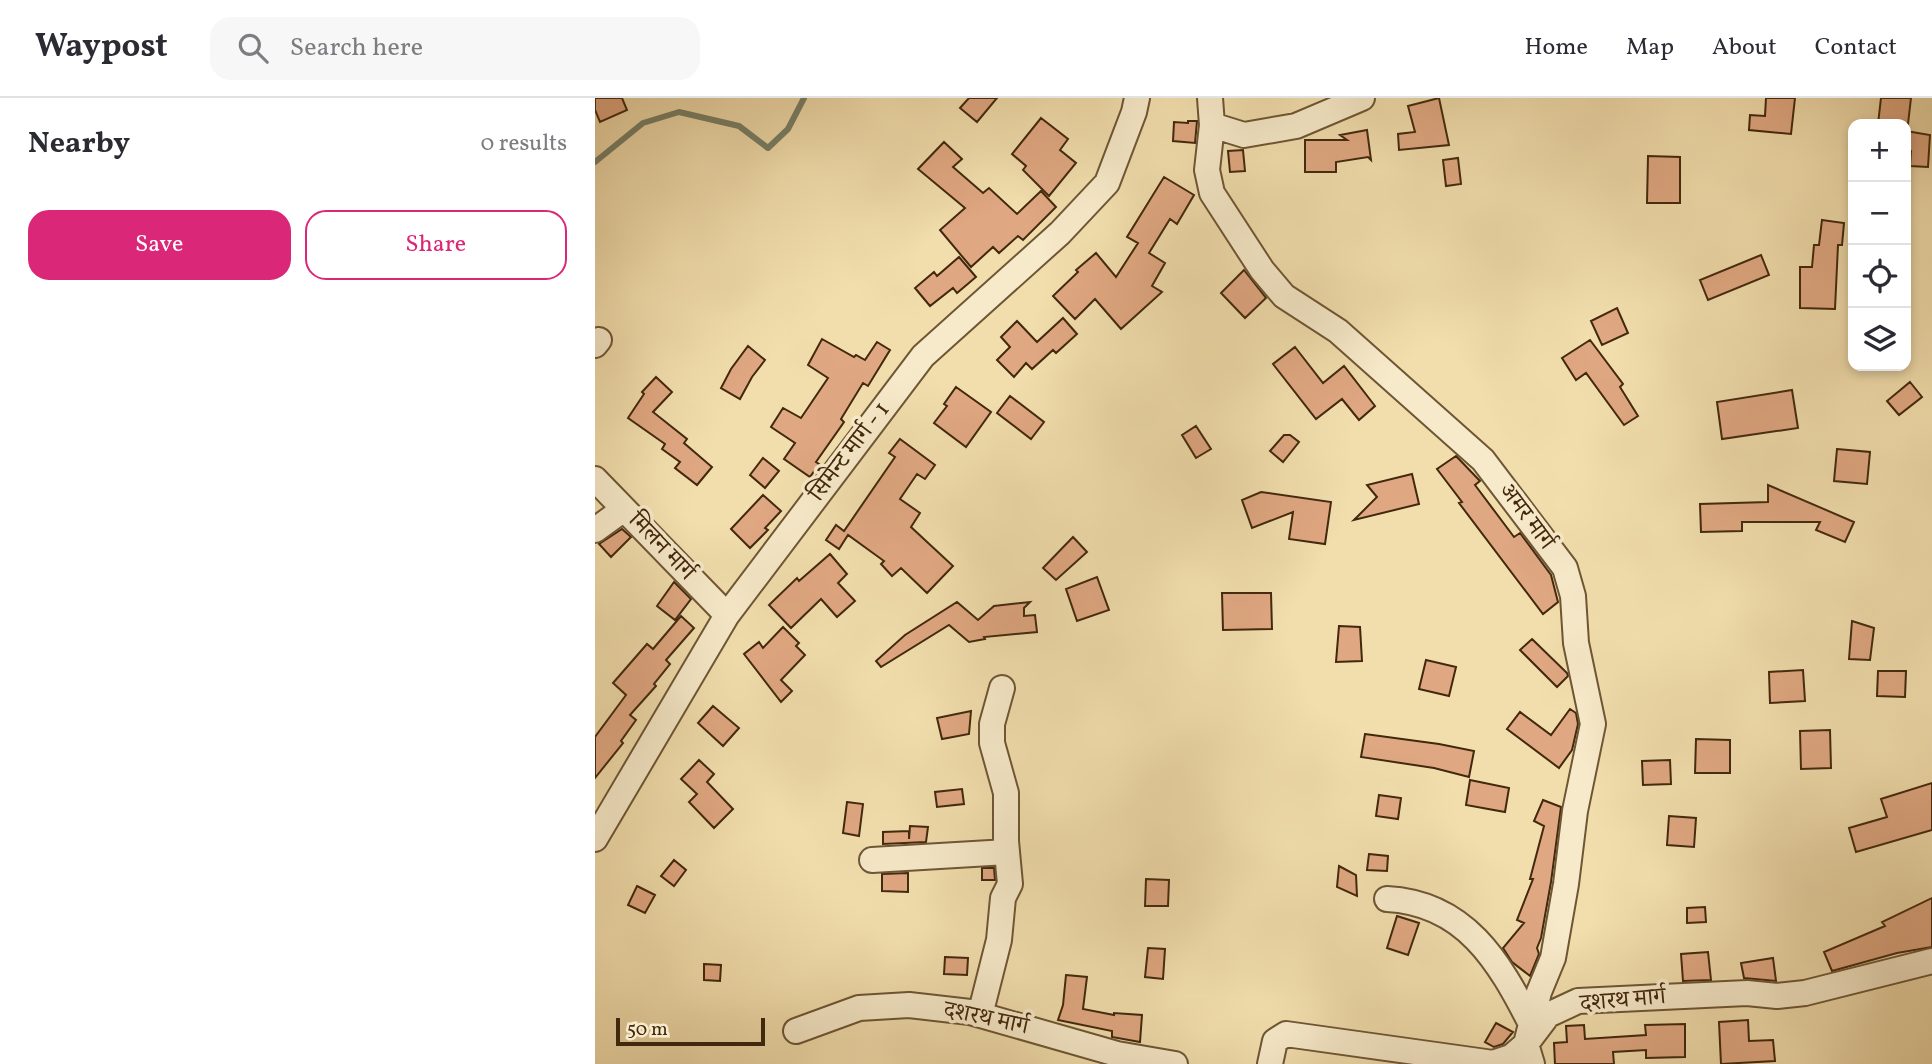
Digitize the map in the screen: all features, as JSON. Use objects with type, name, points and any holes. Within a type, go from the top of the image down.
[{"type":"street","name":"सिमेन्ट मार्ग - 1","points":[[595,839],[727,615],[923,356],[1061,233],[1107,183],[1137,98]]},
{"type":"street","name":"अमर मार्ग","points":[[1210,98],[1212,125],[1207,170],[1212,194],[1262,270],[1284,296],[1338,331],[1483,460],[1565,568],[1573,596],[1576,643],[1593,724],[1574,811],[1566,884],[1553,958],[1539,992],[1529,1044]]},
{"type":"street","points":[[1212,125],[1244,135],[1296,126],[1362,98]]},
{"type":"street","name":"मिलन मार्ग","points":[[595,479],[727,615]]},
{"type":"street","points":[[595,530],[624,509]]},
{"type":"street","points":[[980,1014],[999,940],[1003,898],[1010,884],[1006,793],[992,743],[992,724],[1002,688]]},
{"type":"street","points":[[872,860],[1007,852]]},
{"type":"street","points":[[1387,899],[1406,900],[1465,926],[1489,954],[1515,992],[1529,1044]]},
{"type":"street","name":"दशरथ मार्ग","points":[[1270,1064],[1275,1041],[1286,1034],[1493,1063],[1511,1057],[1529,1044],[1548,1015],[1578,1000],[1747,993],[1777,996],[1805,993],[1932,961]]},
{"type":"street","name":"दशरथ मार्ग","points":[[796,1031],[859,1008],[909,1005],[980,1014],[1117,1054],[1175,1064]]},
{"type":"building","points":[[595,98],[622,98],[627,110],[600,122],[595,110]]},
{"type":"building","points":[[969,98],[997,98],[977,122],[960,108]]},
{"type":"building","points":[[1439,98],[1449,145],[1399,150],[1398,134],[1415,132],[1408,106]]},
{"type":"building","points":[[1766,98],[1795,98],[1791,134],[1749,130],[1750,115],[1765,116]]},
{"type":"building","points":[[1881,98],[1911,98],[1909,119],[1879,119]]},
{"type":"building","points":[[1041,118],[1068,139],[1060,150],[1076,163],[1049,196],[1023,170],[1026,166],[1012,154]]},
{"type":"building","points":[[1197,121],[1195,143],[1173,141],[1174,122]]},
{"type":"building","points":[[1367,130],[1371,160],[1368,157],[1336,162],[1336,172],[1305,172],[1305,140],[1347,140],[1340,135]]},
{"type":"building","points":[[1911,132],[1930,135],[1928,167],[1911,166]]},
{"type":"building","points":[[944,142],[962,159],[953,167],[983,193],[989,188],[1017,214],[1041,191],[1056,207],[1023,240],[1018,236],[999,253],[993,247],[971,267],[940,230],[965,208],[918,169]]},
{"type":"building","points":[[1243,150],[1245,171],[1230,172],[1228,151]]},
{"type":"building","points":[[1648,156],[1680,157],[1680,203],[1647,203]]},
{"type":"building","points":[[1458,158],[1461,184],[1446,186],[1443,160]]},
{"type":"building","points":[[1164,177],[1194,195],[1177,224],[1170,219],[1149,253],[1165,263],[1152,286],[1162,292],[1121,329],[1095,299],[1075,319],[1053,296],[1078,272],[1076,270],[1096,253],[1116,277],[1138,243],[1127,237]]},
{"type":"building","points":[[1822,220],[1844,223],[1842,245],[1838,245],[1835,309],[1800,308],[1800,267],[1812,267],[1814,245],[1819,245]]},
{"type":"building","points":[[1761,255],[1769,275],[1708,300],[1700,280]]},
{"type":"building","points":[[959,257],[976,277],[957,293],[953,288],[930,306],[915,288],[934,272],[937,276]]},
{"type":"building","points":[[1244,270],[1266,298],[1245,318],[1221,293]]},
{"type":"building","points":[[1617,308],[1628,333],[1602,345],[1591,321]]},
{"type":"building","points":[[1063,318],[1077,334],[1056,353],[1053,350],[1032,369],[1026,363],[1014,377],[997,360],[1010,347],[1001,337],[1017,321],[1037,342]]},
{"type":"building","points":[[822,339],[854,357],[856,355],[865,360],[877,342],[890,350],[868,386],[863,383],[841,419],[844,422],[816,462],[819,464],[810,477],[784,459],[795,443],[771,427],[783,408],[801,418],[828,378],[808,365]]},
{"type":"building","points":[[1590,340],[1623,384],[1620,387],[1638,416],[1624,425],[1586,373],[1576,380],[1562,358]]},
{"type":"building","points":[[748,346],[765,360],[740,399],[721,388]]},
{"type":"building","points":[[1295,347],[1323,383],[1344,366],[1375,406],[1359,420],[1342,399],[1316,419],[1273,364]]},
{"type":"building","points":[[656,377],[672,392],[653,412],[687,439],[684,443],[712,467],[697,485],[675,468],[680,462],[662,449],[665,444],[628,418],[644,394],[642,392]]},
{"type":"building","points":[[1910,382],[1922,397],[1899,415],[1887,401]]},
{"type":"building","points":[[956,387],[991,412],[966,447],[934,423],[947,406],[944,404]]},
{"type":"building","points":[[1792,390],[1798,428],[1722,439],[1717,402]]},
{"type":"building","points":[[1010,396],[1044,422],[1031,439],[997,413]]},
{"type":"building","points":[[1196,426],[1211,449],[1196,458],[1182,435]]},
{"type":"building","points":[[1284,435],[1290,435],[1299,442],[1283,462],[1270,451]]},
{"type":"building","points":[[900,439],[935,465],[925,479],[917,474],[900,499],[920,513],[911,527],[953,566],[927,593],[901,568],[892,576],[881,564],[884,561],[848,535],[839,549],[826,540],[836,525],[844,531],[895,457],[889,453]]},
{"type":"building","points":[[1837,449],[1870,452],[1867,484],[1834,481]]},
{"type":"building","points":[[1456,456],[1480,481],[1475,485],[1514,537],[1520,533],[1551,575],[1558,602],[1543,614],[1459,503],[1462,502],[1437,469]]},
{"type":"building","points":[[763,458],[779,471],[765,488],[750,475]]},
{"type":"building","points":[[1412,474],[1419,504],[1354,520],[1377,497],[1367,485]]},
{"type":"building","points":[[1768,485],[1854,522],[1845,542],[1816,530],[1820,522],[1742,522],[1742,531],[1701,532],[1700,504],[1768,502]]},
{"type":"building","points":[[1261,492],[1331,502],[1325,544],[1289,539],[1293,512],[1252,528],[1242,500]]},
{"type":"building","points":[[763,495],[781,511],[765,528],[768,530],[750,548],[731,529]]},
{"type":"building","points":[[622,529],[631,537],[611,557],[599,544]]},
{"type":"building","points":[[1073,537],[1087,552],[1056,580],[1043,568]]},
{"type":"building","points":[[830,554],[847,574],[838,583],[855,601],[837,617],[821,599],[791,628],[769,605],[797,578],[799,581]]},
{"type":"building","points":[[1097,577],[1109,610],[1077,621],[1066,589]]},
{"type":"building","points":[[674,582],[691,599],[675,620],[657,606]]},
{"type":"building","points":[[1222,593],[1271,593],[1272,629],[1223,630]]},
{"type":"building","points":[[957,602],[978,620],[994,606],[1030,602],[1024,608],[1024,616],[1035,615],[1037,632],[984,637],[985,639],[969,642],[949,625],[881,667],[876,661],[905,635]]},
{"type":"building","points":[[681,616],[694,628],[666,660],[670,664],[654,684],[656,686],[630,715],[636,720],[621,741],[623,743],[595,778],[595,737],[626,695],[613,683],[647,644],[653,649]]},
{"type":"building","points":[[1852,621],[1874,628],[1870,660],[1849,659]]},
{"type":"building","points":[[1339,626],[1360,627],[1362,661],[1336,662]]},
{"type":"building","points":[[783,627],[799,643],[796,646],[805,655],[781,680],[792,691],[781,702],[744,654],[759,642],[763,648]]},
{"type":"building","points":[[1532,639],[1567,673],[1568,676],[1557,687],[1520,650]]},
{"type":"building","points":[[1426,660],[1456,667],[1449,696],[1419,689]]},
{"type":"building","points":[[1803,670],[1805,701],[1770,703],[1769,672]]},
{"type":"building","points":[[1878,671],[1906,671],[1905,697],[1877,696]]},
{"type":"building","points":[[713,706],[739,728],[723,746],[698,723]]},
{"type":"building","points":[[1570,709],[1576,713],[1578,724],[1572,750],[1559,768],[1507,729],[1520,712],[1551,735]]},
{"type":"building","points":[[971,711],[969,734],[942,739],[937,718]]},
{"type":"building","points":[[1830,730],[1831,768],[1801,769],[1800,731]]},
{"type":"building","points":[[1365,734],[1474,751],[1469,777],[1434,768],[1361,757]]},
{"type":"building","points":[[1696,739],[1730,740],[1730,773],[1695,773]]},
{"type":"building","points":[[699,760],[714,774],[707,782],[733,809],[714,828],[689,802],[697,794],[681,779]]},
{"type":"building","points":[[1670,760],[1671,784],[1643,785],[1642,761]]},
{"type":"building","points":[[1470,780],[1509,788],[1505,812],[1466,805]]},
{"type":"building","points":[[1932,783],[1932,830],[1856,852],[1849,828],[1887,817],[1881,799]]},
{"type":"building","points":[[962,789],[964,804],[937,807],[935,792]]},
{"type":"building","points":[[1379,795],[1401,798],[1398,819],[1376,816]]},
{"type":"building","points":[[1543,800],[1561,807],[1551,882],[1537,948],[1539,954],[1530,976],[1512,962],[1503,948],[1524,923],[1517,920],[1533,879],[1530,879],[1544,826],[1534,821]]},
{"type":"building","points":[[847,802],[863,804],[859,836],[843,833]]},
{"type":"building","points":[[1669,816],[1696,818],[1694,847],[1667,845]]},
{"type":"building","points":[[910,826],[928,827],[926,842],[883,844],[883,832],[909,831],[909,839]]},
{"type":"building","points":[[1369,854],[1388,856],[1387,871],[1367,870]]},
{"type":"building","points":[[674,860],[686,870],[674,886],[661,876]]},
{"type":"building","points":[[1339,866],[1356,875],[1357,896],[1337,887]]},
{"type":"building","points":[[982,868],[994,868],[995,880],[982,880]]},
{"type":"building","points":[[908,873],[908,892],[882,891],[882,874]]},
{"type":"building","points":[[1146,879],[1169,880],[1168,906],[1145,906]]},
{"type":"building","points":[[637,886],[655,895],[645,913],[628,905]]},
{"type":"building","points":[[1932,898],[1932,947],[1897,953],[1832,971],[1824,952],[1885,926],[1882,922]]},
{"type":"building","points":[[1705,907],[1706,922],[1687,923],[1687,908]]},
{"type":"building","points":[[1397,916],[1419,923],[1408,955],[1387,948]]},
{"type":"building","points":[[1148,948],[1165,949],[1163,979],[1145,977]]},
{"type":"building","points":[[1708,952],[1711,980],[1683,981],[1681,954]]},
{"type":"building","points":[[945,957],[968,958],[967,975],[944,974]]},
{"type":"building","points":[[1773,958],[1776,981],[1744,978],[1741,963]]},
{"type":"building","points":[[704,964],[721,965],[720,981],[704,980]]},
{"type":"building","points":[[1066,975],[1087,977],[1083,1009],[1114,1015],[1142,1015],[1140,1042],[1112,1037],[1112,1031],[1058,1020],[1063,1005]]},
{"type":"building","points":[[1748,1020],[1749,1041],[1773,1040],[1775,1061],[1721,1064],[1719,1022]]},
{"type":"building","points":[[1496,1023],[1513,1032],[1503,1044],[1494,1047],[1485,1042]]},
{"type":"building","points":[[1685,1024],[1685,1057],[1646,1058],[1646,1050],[1613,1052],[1614,1064],[1555,1064],[1554,1043],[1567,1042],[1566,1026],[1584,1025],[1585,1039],[1646,1035],[1645,1025]]},
{"type":"waterway","points":[[595,162],[643,123],[679,112],[739,126],[768,148],[788,129],[804,98]]}]
